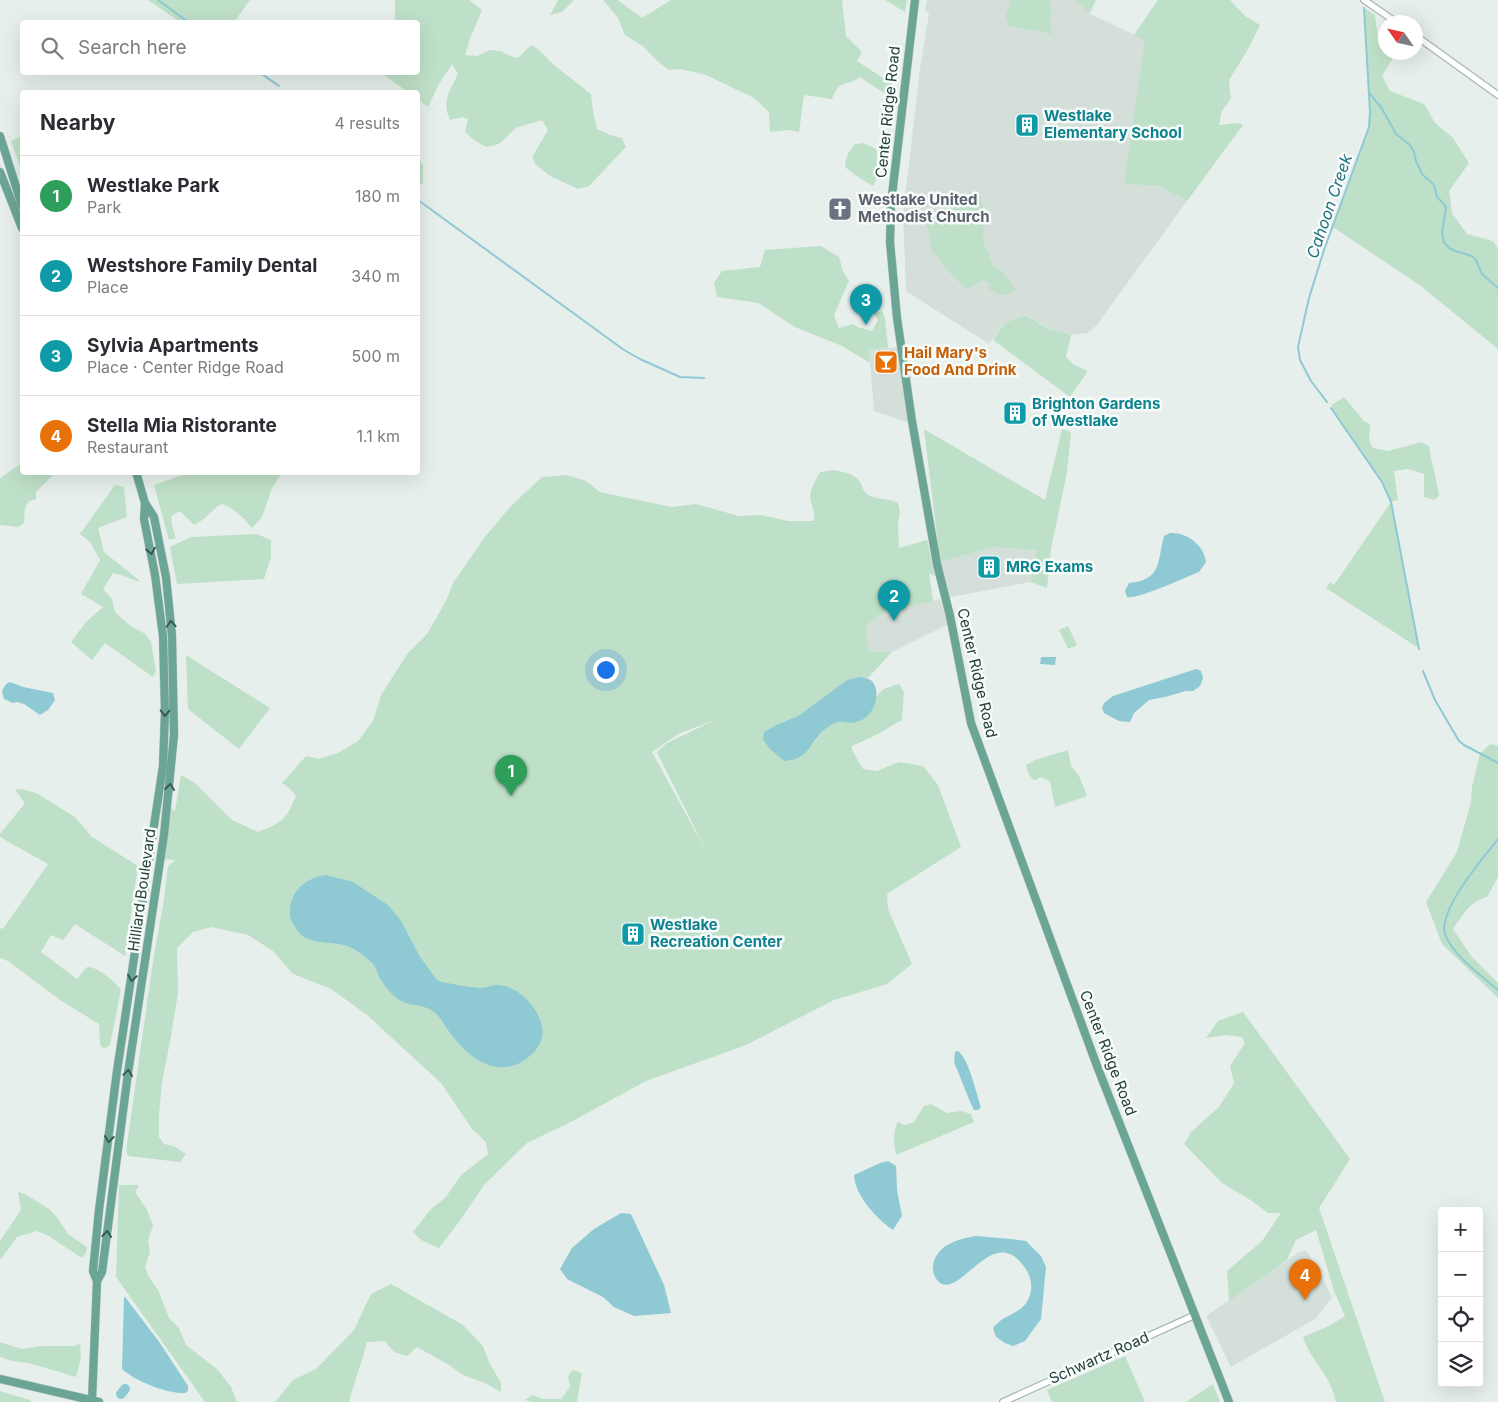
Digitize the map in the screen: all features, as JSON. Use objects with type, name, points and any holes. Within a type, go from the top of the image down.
[{"type":"main road","name":"Center Ridge Road","points":[[915,0],[891,204],[890,242],[897,318],[912,421],[937,564],[950,616],[971,723],[1097,1066],[1229,1402]]},
{"type":"main road","points":[[0,136],[20,200]]},
{"type":"main road","points":[[0,172],[20,223]]},
{"type":"main road","name":"Hilliard Boulevard","points":[[94,1402],[97,1281],[93,1271],[99,1210],[117,1071],[163,766],[165,712],[163,636],[155,575],[144,520],[145,503],[137,475]]},
{"type":"main road","points":[[0,1379],[94,1402]]},
{"type":"street","points":[[1364,0],[1386,15]]},
{"type":"street","points":[[1423,41],[1498,95]]},
{"type":"street","name":"Schwartz Road","points":[[1003,1402],[1195,1315]]},
{"type":"shaded area","points":[[927,0],[1096,0],[1090,14],[1146,40],[1125,184],[1159,186],[1187,201],[1096,326],[1087,333],[1071,335],[1058,332],[1030,317],[1005,323],[989,344],[906,291],[903,215],[920,69],[929,13],[925,10]]},
{"type":"shaded area","points":[[899,347],[910,423],[874,411],[869,350]]},
{"type":"shaded area","points":[[994,547],[1037,551],[1030,582],[947,598],[940,562]]},
{"type":"shaded area","points":[[940,599],[949,624],[892,652],[870,651],[867,625],[885,612]]},
{"type":"shaded area","points":[[1306,1250],[1321,1274],[1332,1298],[1315,1319],[1231,1367],[1206,1316],[1298,1253]]},
{"type":"green space","points":[[148,0],[250,0],[235,20],[177,20]]},
{"type":"green space","points":[[395,0],[469,0],[482,10],[465,55],[477,56],[490,50],[500,51],[518,58],[531,45],[538,49],[554,65],[591,94],[597,129],[622,138],[626,147],[589,186],[578,189],[550,176],[536,165],[532,157],[548,130],[542,120],[516,128],[499,144],[486,147],[465,132],[468,119],[462,117],[450,120],[447,113],[446,102],[458,74],[452,64],[439,84],[428,107],[420,101],[420,90],[405,90],[384,75],[420,75],[420,20],[395,20]]},
{"type":"green space","points":[[558,0],[574,0],[562,12],[550,15]]},
{"type":"green space","points":[[603,0],[618,0],[642,18],[671,0],[842,0],[846,36],[862,52],[857,61],[892,84],[890,97],[860,77],[838,87],[832,99],[804,95],[799,132],[789,130],[770,132],[769,112],[754,98],[706,75],[681,69],[669,70],[657,61],[644,47],[625,35],[618,18]]},
{"type":"green space","points":[[885,0],[907,0],[905,12]]},
{"type":"green space","points":[[1011,0],[1049,0],[1052,34],[1009,26],[1006,16]]},
{"type":"green space","points":[[1075,0],[1096,0],[1089,12]]},
{"type":"green space","points":[[1158,0],[1230,0],[1245,16],[1260,25],[1229,80],[1231,98],[1222,111],[1219,125],[1239,123],[1243,125],[1187,201],[1159,186],[1124,184],[1145,41],[1134,35]]},
{"type":"green space","points":[[1364,8],[1375,15],[1378,60],[1392,60],[1382,76],[1390,91],[1424,104],[1435,123],[1453,138],[1469,163],[1449,191],[1452,213],[1467,234],[1493,241],[1498,249],[1498,349],[1421,286],[1333,227],[1369,127],[1370,112]]},
{"type":"green space","points":[[20,137],[20,166],[11,141]]},
{"type":"green space","points":[[864,143],[876,149],[877,153],[876,180],[873,186],[845,167],[849,152],[855,144]]},
{"type":"green space","points":[[420,160],[423,165],[423,183],[420,185]]},
{"type":"green space","points":[[970,192],[981,196],[984,224],[983,242],[994,267],[1003,273],[1016,289],[1008,293],[1002,295],[996,293],[988,288],[990,283],[984,280],[966,289],[932,251],[926,221],[934,213]]},
{"type":"green space","points":[[821,246],[839,257],[843,271],[849,281],[834,315],[839,328],[853,324],[872,331],[878,320],[874,314],[882,311],[885,318],[888,348],[869,350],[870,363],[842,346],[795,327],[758,303],[717,297],[714,283],[722,271],[760,267],[765,250]]},
{"type":"green space","points":[[1024,316],[1043,326],[1071,335],[1066,357],[1074,365],[1088,371],[1070,397],[993,340],[1005,323]]},
{"type":"green space","points":[[1344,397],[1364,421],[1370,425],[1369,440],[1373,448],[1388,451],[1421,442],[1429,446],[1439,496],[1434,500],[1424,497],[1424,474],[1408,469],[1394,471],[1398,500],[1391,502],[1382,482],[1331,408],[1333,404]]},
{"type":"green space","points":[[924,429],[1045,500],[1062,429],[1071,432],[1067,472],[1051,549],[1047,588],[1030,582],[1037,551],[994,547],[940,562]]},
{"type":"green space","points":[[20,464],[20,475],[53,475],[36,492],[36,499],[29,501],[25,508],[24,523],[18,527],[0,525],[0,479]]},
{"type":"green space","points":[[834,470],[844,472],[857,478],[867,494],[898,503],[900,513],[898,524],[899,548],[927,540],[935,576],[929,573],[933,601],[885,612],[867,625],[870,651],[892,652],[868,678],[859,677],[847,680],[798,716],[764,732],[811,746],[823,731],[835,722],[858,722],[865,718],[871,711],[880,692],[899,684],[904,692],[902,720],[852,746],[852,750],[863,769],[877,771],[899,762],[923,766],[938,785],[961,847],[887,894],[888,909],[912,964],[887,984],[834,1000],[746,1045],[646,1081],[571,1122],[527,1143],[484,1185],[439,1248],[421,1240],[413,1232],[431,1209],[446,1197],[461,1175],[488,1154],[486,1142],[472,1129],[441,1083],[367,1015],[331,989],[293,974],[273,951],[248,935],[211,927],[193,932],[177,948],[178,993],[162,1083],[159,1137],[164,1144],[174,1146],[186,1154],[180,1162],[128,1156],[126,1151],[168,866],[176,860],[163,859],[170,808],[175,811],[181,775],[195,783],[232,820],[258,832],[282,820],[289,811],[296,796],[282,783],[306,756],[319,759],[338,753],[358,741],[373,721],[381,695],[408,653],[427,634],[446,601],[453,583],[484,538],[511,506],[542,477],[567,475],[586,481],[600,492],[671,507],[696,504],[739,516],[761,515],[788,521],[813,521],[814,513],[810,494],[820,472]],"holes":[[[715,720],[667,743],[657,752],[706,851],[652,752],[678,734]]]},
{"type":"green space","points":[[182,475],[281,475],[272,488],[262,517],[252,528],[231,508],[222,504],[194,525],[180,511],[171,516],[176,538],[169,540],[154,485]]},
{"type":"green space","points":[[115,485],[124,487],[127,517],[98,528],[104,552],[141,582],[113,573],[103,589],[112,599],[115,612],[128,624],[145,634],[151,642],[156,671],[153,677],[105,643],[92,660],[71,642],[86,622],[103,607],[81,594],[100,560],[90,542],[80,534]]},
{"type":"green space","points":[[1391,502],[1417,647],[1326,588],[1330,582],[1334,585]]},
{"type":"green space","points":[[257,534],[271,540],[271,557],[264,579],[177,584],[170,547],[191,537]]},
{"type":"green space","points":[[1068,626],[1077,645],[1068,649],[1059,630]]},
{"type":"green space","points":[[186,655],[270,708],[239,749],[188,709]]},
{"type":"green space","points":[[1490,744],[1498,746],[1498,877],[1487,897],[1476,901],[1463,914],[1453,929],[1472,957],[1498,983],[1498,998],[1442,944],[1426,902],[1457,852],[1471,802],[1472,787],[1480,754]]},
{"type":"green space","points":[[1068,750],[1071,766],[1079,776],[1087,796],[1055,807],[1050,781],[1040,777],[1036,780],[1032,779],[1026,765],[1035,760]]},
{"type":"green space","points":[[22,789],[36,793],[75,817],[92,837],[138,866],[125,956],[75,924],[63,940],[51,935],[41,952],[77,979],[87,967],[96,969],[106,975],[121,990],[110,1045],[104,1049],[100,1045],[99,1024],[60,1000],[8,961],[0,958],[0,928],[3,929],[48,864],[0,837],[0,834],[25,803],[15,790]]},
{"type":"green space","points":[[1243,1012],[1350,1159],[1319,1208],[1385,1402],[1336,1402],[1325,1375],[1306,1346],[1303,1337],[1329,1326],[1345,1316],[1334,1291],[1316,1230],[1296,1240],[1287,1260],[1229,1301],[1227,1271],[1262,1241],[1281,1213],[1268,1213],[1222,1183],[1184,1144],[1191,1132],[1219,1107],[1234,1083],[1230,1066],[1245,1043],[1242,1037],[1225,1035],[1206,1038],[1218,1021]]},
{"type":"green space","points":[[931,1104],[947,1113],[961,1111],[971,1114],[974,1122],[896,1155],[894,1134],[898,1122],[904,1125],[914,1122],[924,1106]]},
{"type":"green space","points":[[119,1185],[139,1185],[135,1192],[147,1210],[153,1225],[148,1241],[150,1252],[145,1267],[158,1290],[169,1318],[179,1328],[186,1345],[217,1369],[231,1387],[237,1402],[205,1402],[116,1277]]},
{"type":"green space","points":[[18,1192],[25,1194],[49,1209],[57,1217],[68,1234],[87,1247],[86,1253],[82,1258],[47,1235],[37,1231],[17,1237],[0,1260],[0,1241],[21,1210]]},
{"type":"green space","points":[[391,1284],[463,1325],[483,1346],[489,1362],[501,1383],[501,1392],[485,1383],[463,1375],[417,1347],[407,1356],[394,1352],[385,1341],[367,1342],[349,1402],[275,1402],[293,1380],[316,1369],[354,1330],[371,1294]]},
{"type":"green space","points":[[0,1342],[22,1349],[80,1344],[81,1358],[76,1377],[29,1363],[0,1357]]},
{"type":"green space","points":[[1125,1356],[1145,1402],[1052,1402],[1047,1390]]},
{"type":"green space","points":[[573,1370],[582,1373],[577,1402],[532,1402],[525,1400],[533,1395],[543,1399],[561,1399],[570,1387],[568,1376]]},
{"type":"green space","points":[[1213,1384],[1220,1402],[1186,1402]]},
{"type":"green space","points":[[0,1391],[30,1400],[31,1402],[0,1402]]},
{"type":"water","points":[[1170,533],[1183,535],[1194,541],[1202,550],[1206,562],[1199,572],[1151,592],[1127,597],[1125,591],[1129,583],[1140,581],[1153,574],[1159,562],[1164,536]]},
{"type":"water","points":[[1041,657],[1056,657],[1055,665],[1040,664]]},
{"type":"water","points":[[1196,669],[1201,671],[1203,678],[1200,686],[1193,691],[1149,700],[1134,713],[1130,722],[1119,721],[1104,713],[1102,708],[1104,703],[1113,696]]},
{"type":"water","points":[[859,677],[866,678],[874,683],[876,691],[873,708],[866,717],[856,722],[833,724],[822,732],[805,753],[793,760],[784,761],[769,748],[763,739],[764,732],[798,716],[847,680]]},
{"type":"water","points":[[10,682],[23,687],[53,693],[55,700],[48,710],[40,715],[24,704],[13,703],[4,699],[2,691],[6,684]]},
{"type":"water","points":[[326,875],[353,882],[388,905],[401,921],[420,957],[437,980],[480,988],[501,985],[514,989],[525,997],[534,1007],[543,1031],[541,1042],[531,1055],[520,1063],[509,1067],[488,1065],[462,1047],[434,1012],[397,999],[382,982],[374,965],[354,949],[308,939],[297,930],[290,918],[291,904],[296,891],[306,882]]},
{"type":"water","points":[[958,1051],[966,1061],[972,1077],[981,1107],[978,1110],[974,1110],[971,1104],[954,1062],[955,1052]]},
{"type":"water","points":[[888,1161],[896,1166],[897,1190],[902,1216],[893,1230],[880,1220],[863,1199],[855,1183],[854,1175]]},
{"type":"water","points":[[621,1213],[631,1214],[664,1285],[671,1313],[634,1316],[614,1307],[603,1297],[567,1279],[560,1269],[572,1248],[594,1229]]},
{"type":"water","points":[[976,1236],[1026,1241],[1041,1256],[1046,1267],[1041,1319],[1025,1341],[1013,1346],[996,1337],[993,1328],[1001,1320],[1025,1305],[1031,1293],[1029,1274],[1014,1256],[1002,1252],[989,1256],[956,1282],[946,1285],[937,1280],[934,1273],[935,1259],[943,1248],[955,1241]]},
{"type":"water","points":[[124,1297],[160,1343],[188,1386],[188,1391],[185,1393],[152,1386],[122,1369]]},
{"type":"waterway","points":[[158,0],[185,20]]},
{"type":"waterway","name":"Cahoon Creek","points":[[1327,402],[1311,381],[1300,360],[1298,347],[1309,298],[1324,250],[1369,127],[1370,112],[1364,8]]},
{"type":"waterway","points":[[263,75],[279,86]]},
{"type":"waterway","points":[[1369,93],[1381,107],[1396,134],[1410,145],[1422,174],[1434,185],[1437,197],[1444,204],[1446,208],[1442,233],[1444,242],[1449,248],[1472,256],[1476,260],[1482,274],[1498,288]]},
{"type":"waterway","points":[[420,201],[624,350],[680,377],[704,378]]},
{"type":"waterway","name":"Cahoon Creek","points":[[1331,408],[1382,482],[1391,502],[1419,649]]},
{"type":"waterway","name":"Cahoon Creek","points":[[1423,671],[1435,700],[1459,741],[1498,763]]},
{"type":"waterway","name":"Cahoon Creek","points":[[1498,839],[1463,885],[1448,912],[1445,924],[1445,934],[1454,950],[1468,965],[1498,990]]},
{"type":"waterway","points":[[121,1394],[125,1389]]},
{"type":"place","name":"Westlake Elementary School","points":[[1027,125]]},
{"type":"place","name":"Westlake United Methodist Church","points":[[840,209]]},
{"type":"place","name":"Sylvia Apartments","points":[[866,325]]},
{"type":"place","name":"Hail Mary's Food And Drink","points":[[886,362]]},
{"type":"place","name":"Brighton Gardens of Westlake","points":[[1015,413]]},
{"type":"place","name":"MRG Exams","points":[[989,567]]},
{"type":"place","name":"Westshore Family Dental","points":[[894,621]]},
{"type":"place","name":"Westlake Park","points":[[511,796]]},
{"type":"place","name":"Westlake Recreation Center","points":[[633,934]]},
{"type":"place","name":"Stella Mia Ristorante","points":[[1305,1300]]}]
